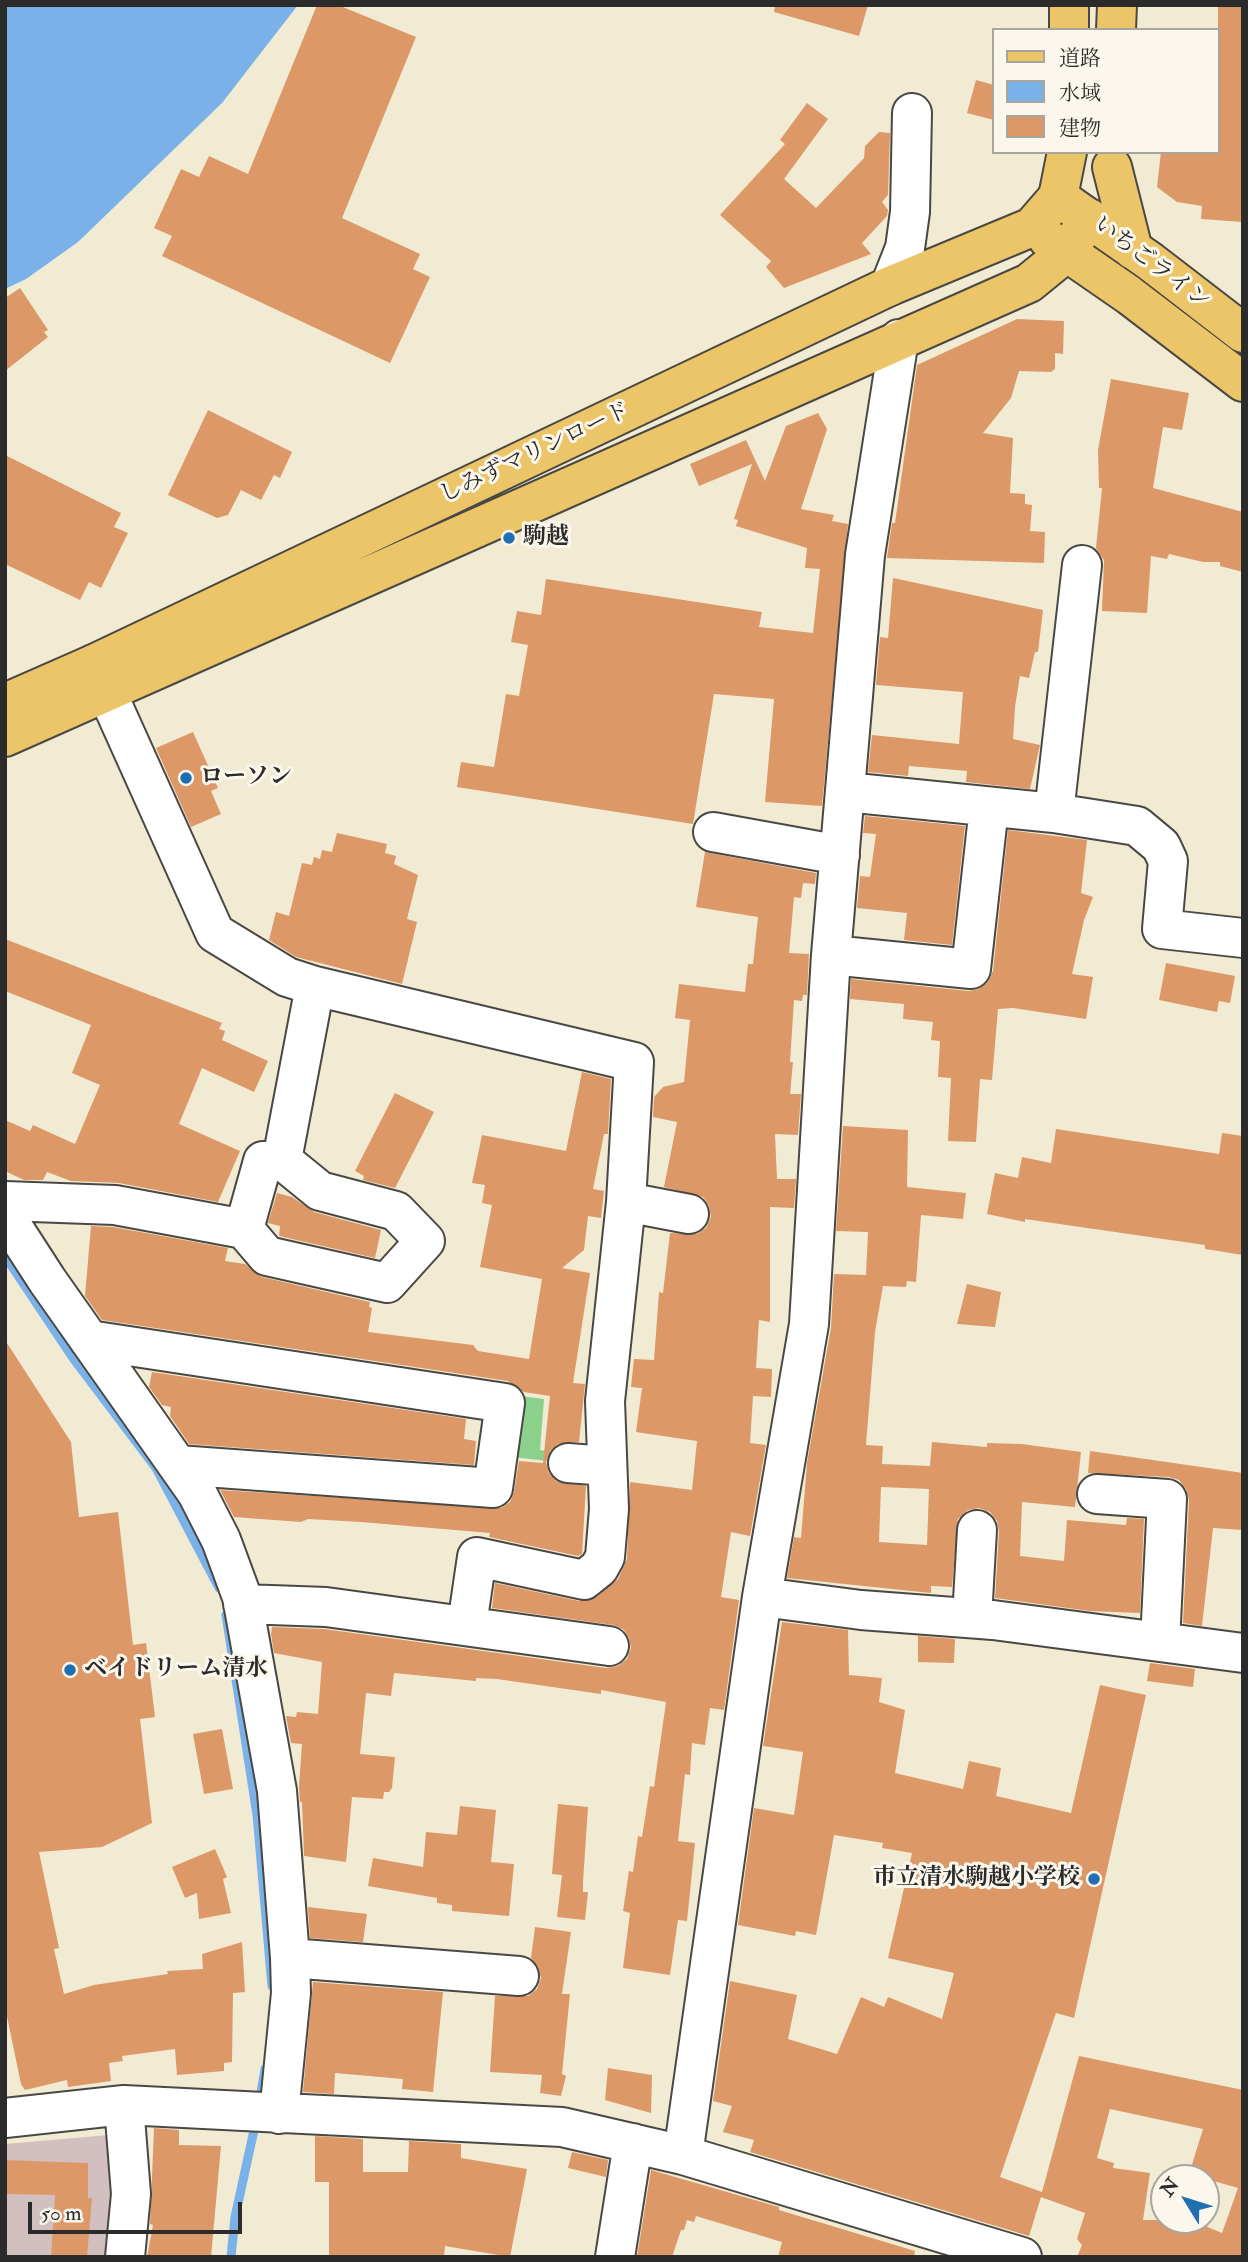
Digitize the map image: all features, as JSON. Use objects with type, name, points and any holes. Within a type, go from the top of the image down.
[{"type":"main road","points":[[1069,5],[1069,28]]},
{"type":"main road","points":[[1116,28],[1117,5]]},
{"type":"main road","points":[[1058,197],[1066,154]]},
{"type":"main road","points":[[1113,160],[1133,250]]},
{"type":"main road","name":"しみずマリンロード","points":[[5,703],[100,678],[1029,283],[1067,252],[1089,218],[1113,160]]},
{"type":"main road","name":"しみずマリンロード","points":[[5,737],[100,678],[890,286],[1032,227],[1058,197]]},
{"type":"main road","name":"いちごライン","points":[[1058,197],[1239,321]]},
{"type":"main road","name":"いちごライン","points":[[1032,227],[1243,382]]},
{"type":"street","points":[[890,286],[905,248],[909,212],[912,113]]},
{"type":"street","points":[[683,2155],[762,1597],[809,1324],[831,955],[865,555],[899,339]]},
{"type":"street","points":[[1054,813],[1082,565]]},
{"type":"street","points":[[100,678],[215,933],[287,977],[315,986],[634,1062],[626,1202],[604,1401],[609,1509],[605,1557],[599,1568],[584,1580],[477,1557],[467,1625]]},
{"type":"street","points":[[846,792],[1054,813],[1137,826],[1161,846],[1168,862],[1162,929],[1243,938]]},
{"type":"street","points":[[831,955],[971,969],[989,807]]},
{"type":"street","points":[[713,832],[840,855]]},
{"type":"street","points":[[282,1160],[315,986]]},
{"type":"street","points":[[5,1201],[115,1205],[244,1229],[267,1256],[387,1283],[425,1241],[396,1211],[320,1191],[282,1160],[263,1161],[244,1229]]},
{"type":"street","points":[[626,1202],[689,1214]]},
{"type":"street","points":[[5,1215],[197,1493],[221,1540],[243,1604],[277,1791],[290,1958],[291,1993],[262,2113]]},
{"type":"street","points":[[89,1340],[505,1403],[493,1488],[178,1465]]},
{"type":"street","points":[[568,1463],[607,1466]]},
{"type":"street","points":[[1097,1494],[1167,1499],[1160,1642]]},
{"type":"street","points":[[972,1618],[977,1530]]},
{"type":"street","points":[[762,1597],[862,1610],[972,1618],[1243,1653]]},
{"type":"street","points":[[243,1604],[326,1607],[609,1646]]},
{"type":"street","points":[[290,1958],[519,1976]]},
{"type":"street","points":[[124,2105],[131,2194],[125,2257]]},
{"type":"street","points":[[5,2118],[124,2105],[562,2127],[683,2155],[927,2243],[1022,2257]]},
{"type":"street","points":[[615,2257],[633,2143]]},
{"type":"shaded area","points":[[109,2135],[114,2193],[108,2257],[5,2257],[5,2144]]},
{"type":"green space","points":[[514,1395],[544,1399],[540,1450],[558,1453],[557,1462],[504,1456]]},
{"type":"water","points":[[5,5],[298,5],[222,103],[78,242],[26,279],[5,289]]},
{"type":"building","points":[[317,5],[338,5],[416,37],[342,218],[420,254],[413,269],[430,277],[390,363],[162,256],[172,236],[154,228],[181,169],[199,177],[209,156],[248,174]]},
{"type":"building","points":[[775,5],[868,5],[859,36],[774,12]]},
{"type":"building","points":[[1218,5],[1243,5],[1243,222],[1201,219],[1202,206],[1177,202],[1157,187],[1161,154],[1220,154]]},
{"type":"building","points":[[976,80],[992,84],[992,119],[967,113]]},
{"type":"building","points":[[807,103],[828,119],[784,179],[816,208],[864,158],[865,146],[879,132],[890,133],[888,195],[882,202],[888,210],[887,216],[862,243],[871,254],[784,288],[766,267],[771,261],[720,215],[785,144],[780,140]]},
{"type":"building","points":[[20,288],[48,330],[44,332],[48,337],[5,371],[5,298]]},
{"type":"building","points":[[1017,319],[1064,321],[1063,354],[1055,353],[1055,369],[1051,372],[1019,371],[1011,398],[983,433],[1013,438],[1010,493],[1025,494],[1025,504],[1032,505],[1030,531],[1045,532],[1044,563],[887,558],[892,523],[895,523],[917,365]]},
{"type":"building","points":[[1111,379],[1189,393],[1182,430],[1163,427],[1153,488],[1243,512],[1243,572],[1220,566],[1220,562],[1203,562],[1169,554],[1167,559],[1151,556],[1147,613],[1102,611],[1104,560],[1096,548],[1102,488],[1099,488],[1098,450]]},
{"type":"building","points":[[208,410],[292,452],[280,478],[274,475],[261,500],[241,490],[228,515],[217,518],[168,495]]},
{"type":"building","points":[[818,413],[827,429],[801,509],[834,515],[832,521],[848,524],[822,806],[765,802],[774,699],[714,694],[693,824],[457,787],[461,762],[494,767],[506,694],[519,696],[528,645],[511,642],[517,611],[541,615],[546,579],[762,612],[759,627],[813,633],[820,569],[805,568],[807,548],[736,526],[738,520],[734,519],[752,464],[699,486],[690,464],[746,440],[765,481],[786,426]]},
{"type":"building","points":[[5,455],[121,513],[114,527],[128,533],[101,588],[89,582],[80,600],[5,564]]},
{"type":"building","points":[[893,578],[1043,610],[1038,652],[1035,652],[1029,678],[1020,676],[1015,707],[1013,739],[1040,745],[1030,789],[966,782],[967,771],[909,766],[908,776],[868,772],[872,735],[959,744],[963,692],[876,685],[880,637],[888,638]]},
{"type":"building","points":[[193,732],[218,788],[211,791],[221,814],[191,827],[156,748]]},
{"type":"building","points":[[865,816],[965,826],[952,945],[904,940],[907,913],[857,908],[860,876],[870,877],[876,834],[863,833]]},
{"type":"building","points":[[1008,830],[1087,840],[1081,893],[1093,897],[1084,920],[1072,974],[1093,977],[1086,1019],[1013,1008],[998,1009],[992,1080],[980,1079],[976,1142],[948,1141],[951,1078],[938,1077],[940,1041],[931,1040],[933,1022],[903,1019],[904,1004],[850,999],[851,979],[969,991],[979,989],[988,982],[993,971]]},
{"type":"building","points":[[337,833],[387,844],[385,853],[396,856],[394,864],[418,875],[407,919],[417,922],[402,984],[296,957],[269,940],[276,912],[289,916],[302,863],[312,865],[314,857],[320,859],[322,850],[332,852]]},
{"type":"building","points":[[705,852],[816,873],[815,884],[803,883],[801,898],[794,897],[789,953],[809,954],[807,995],[803,995],[802,1001],[794,1000],[790,1062],[793,1062],[790,1094],[801,1094],[798,1135],[775,1134],[777,1179],[796,1179],[794,1208],[770,1207],[770,1322],[759,1320],[756,1368],[772,1369],[771,1397],[753,1396],[750,1443],[766,1445],[750,1536],[731,1532],[721,1597],[739,1600],[724,1710],[710,1708],[705,1745],[692,1743],[690,1775],[685,1774],[678,1841],[695,1843],[687,1921],[678,1920],[670,1975],[623,1968],[630,1913],[623,1911],[629,1871],[633,1872],[638,1836],[642,1837],[650,1786],[654,1787],[666,1702],[601,1690],[601,1694],[497,1679],[476,1678],[476,1681],[394,1673],[391,1696],[366,1693],[360,1754],[395,1757],[392,1788],[389,1792],[384,1792],[383,1799],[352,1797],[346,1862],[304,1856],[299,1787],[302,1744],[291,1743],[286,1716],[296,1717],[297,1712],[318,1714],[322,1662],[274,1653],[271,1634],[272,1627],[324,1629],[606,1668],[618,1666],[627,1659],[631,1648],[629,1638],[623,1629],[613,1625],[492,1608],[495,1583],[579,1601],[597,1597],[618,1579],[627,1559],[630,1482],[692,1490],[697,1441],[636,1432],[642,1388],[631,1387],[634,1359],[654,1360],[659,1292],[663,1293],[670,1233],[697,1234],[706,1228],[711,1217],[709,1206],[703,1197],[664,1187],[677,1122],[653,1117],[654,1097],[663,1087],[684,1082],[690,1020],[675,1018],[679,984],[745,992],[748,964],[753,964],[758,917],[696,907]]},
{"type":"building","points":[[5,939],[222,1023],[219,1029],[225,1031],[222,1040],[268,1061],[254,1092],[202,1068],[179,1124],[240,1151],[218,1202],[119,1183],[71,1181],[47,1172],[43,1180],[24,1180],[5,1171],[5,1120],[30,1131],[33,1125],[75,1144],[100,1085],[72,1073],[91,1025],[5,991]]},
{"type":"building","points":[[1166,963],[1235,976],[1230,1003],[1219,1001],[1217,1012],[1159,1000]]},
{"type":"building","points":[[582,1072],[611,1079],[608,1134],[604,1134],[593,1189],[604,1191],[601,1218],[588,1216],[584,1250],[562,1268],[590,1273],[573,1383],[585,1384],[579,1442],[558,1444],[550,1451],[546,1462],[549,1473],[556,1481],[586,1486],[582,1554],[578,1556],[489,1537],[490,1533],[361,1522],[308,1519],[301,1522],[234,1517],[220,1490],[501,1508],[510,1502],[514,1492],[519,1461],[543,1463],[550,1396],[524,1392],[508,1381],[102,1320],[85,1296],[91,1226],[113,1227],[228,1248],[225,1261],[245,1264],[262,1277],[370,1302],[369,1307],[372,1308],[368,1332],[473,1345],[478,1351],[529,1359],[542,1279],[480,1267],[492,1205],[482,1203],[485,1185],[472,1183],[482,1135],[566,1151]]},
{"type":"building","points":[[395,1093],[434,1112],[395,1188],[363,1180],[364,1176],[355,1171]]},
{"type":"building","points":[[843,1126],[908,1130],[907,1187],[966,1193],[963,1219],[921,1215],[916,1282],[907,1281],[906,1287],[883,1286],[875,1332],[866,1445],[883,1446],[882,1464],[930,1466],[932,1442],[987,1447],[987,1443],[1022,1444],[1081,1452],[1075,1507],[1022,1502],[1020,1556],[1064,1561],[1067,1520],[1126,1525],[1127,1518],[1144,1519],[1140,1613],[1090,1611],[995,1598],[999,1531],[997,1521],[990,1512],[979,1508],[968,1510],[958,1519],[952,1587],[931,1586],[931,1593],[787,1578],[794,1537],[801,1538],[807,1463],[831,1328],[834,1274],[866,1275],[868,1232],[836,1231]],"holes":[[[881,1487],[929,1489],[927,1545],[879,1542]]]},
{"type":"building","points":[[1056,1129],[1219,1154],[1222,1133],[1243,1136],[1243,1255],[1205,1249],[1205,1245],[1025,1219],[1025,1222],[987,1214],[995,1173],[1018,1178],[1022,1157],[1051,1163]]},
{"type":"building","points":[[277,1193],[292,1197],[314,1212],[381,1230],[375,1258],[279,1236],[280,1226],[268,1223]]},
{"type":"building","points":[[967,1284],[1001,1292],[995,1327],[957,1324]]},
{"type":"building","name":"ベイドリーム清水","points":[[5,1340],[71,1442],[79,1517],[118,1512],[133,1645],[146,1643],[155,1717],[140,1719],[152,1823],[102,1847],[39,1852],[59,1948],[54,1949],[64,1994],[94,1985],[168,1974],[167,1971],[203,1969],[202,1954],[242,1942],[245,1992],[233,1993],[232,2062],[224,2063],[224,2071],[177,2075],[175,2049],[122,2056],[123,2061],[109,2063],[111,2081],[68,2087],[67,2080],[25,2090],[21,2084],[5,2007]]},
{"type":"building","points":[[152,1372],[466,1419],[464,1439],[476,1441],[474,1465],[189,1444],[170,1416],[171,1407],[162,1405],[149,1387]]},
{"type":"building","points":[[1090,1451],[1243,1473],[1243,1530],[1213,1528],[1202,1626],[1183,1623],[1189,1500],[1186,1489],[1179,1480],[1169,1477],[1088,1473]]},
{"type":"building","points":[[782,1622],[848,1630],[849,1675],[882,1678],[879,1702],[905,1710],[895,1773],[963,1789],[969,1761],[1001,1768],[996,1796],[1071,1813],[1100,1685],[1146,1695],[1074,2018],[1056,2013],[1000,2177],[1042,2192],[1079,2056],[1243,2090],[1243,2257],[1077,2257],[1082,2245],[1077,2239],[1085,2213],[1041,2197],[1029,2236],[750,2152],[754,2140],[723,2132],[732,2106],[713,2101],[730,1981],[797,1995],[788,2039],[837,2054],[861,1997],[884,2007],[888,1997],[942,2019],[954,1973],[888,1958],[912,1853],[882,1848],[883,1843],[834,1835],[816,1935],[796,1931],[795,1936],[738,1925],[754,1808],[794,1815],[803,1752],[763,1746]]},
{"type":"building","points":[[918,1636],[955,1639],[954,1663],[918,1662]]},
{"type":"building","points":[[1150,1663],[1195,1669],[1193,1687],[1147,1681]]},
{"type":"building","points":[[222,1729],[233,1789],[204,1794],[193,1734]]},
{"type":"building","points":[[558,1804],[588,1807],[583,1882],[583,1892],[588,1892],[585,1920],[557,1917],[562,1875],[552,1874]]},
{"type":"building","points":[[460,1806],[496,1810],[491,1862],[514,1864],[509,1916],[452,1911],[452,1905],[437,1903],[437,1898],[368,1886],[373,1858],[423,1867],[426,1832],[457,1835]]},
{"type":"building","points":[[215,1849],[227,1877],[223,1879],[231,1913],[199,1919],[197,1893],[185,1898],[172,1867]]},
{"type":"building","points":[[308,1907],[367,1914],[363,1942],[310,1938]]},
{"type":"building","points":[[535,1927],[571,1932],[562,1994],[570,1994],[562,2074],[566,2076],[561,2096],[540,2093],[542,2075],[490,2072],[495,1996],[528,1996],[537,1989],[541,1978],[538,1966],[531,1958]]},
{"type":"building","points":[[313,1982],[443,1992],[433,2092],[402,2089],[403,2079],[335,2073],[334,2094],[303,2092]]},
{"type":"building","points":[[608,2068],[652,2075],[651,2113],[605,2100]]},
{"type":"building","points":[[154,2128],[179,2130],[179,2145],[221,2146],[211,2257],[147,2257],[153,2225],[150,2224]]},
{"type":"building","points":[[315,2136],[363,2139],[363,2172],[408,2172],[409,2141],[461,2144],[461,2158],[527,2169],[510,2257],[445,2246],[444,2257],[329,2257],[329,2182],[315,2182]]},
{"type":"building","points":[[572,2152],[608,2160],[606,2177],[568,2168]]},
{"type":"building","points":[[5,2160],[88,2163],[88,2198],[92,2198],[87,2257],[51,2257],[55,2195],[5,2194]]},
{"type":"building","points":[[651,2170],[779,2207],[779,2210],[915,2251],[914,2257],[778,2257],[782,2242],[696,2216],[694,2222],[687,2220],[684,2230],[681,2230],[672,2257],[637,2257]]},
{"type":"waterway","points":[[5,1256],[73,1358],[156,1468],[219,1588]]},
{"type":"waterway","points":[[226,1615],[257,1815],[272,1986]]},
{"type":"waterway","points":[[259,2104],[265,2069]]},
{"type":"waterway","points":[[231,2257],[235,2217],[256,2121]]},
{"type":"place","name":"駒越","points":[[509,538]]},
{"type":"place","name":"ローソン","points":[[186,778]]},
{"type":"place","name":"ベイドリーム清水","points":[[70,1670]]},
{"type":"place","name":"市立清水駒越小学校","points":[[1094,1879]]}]
